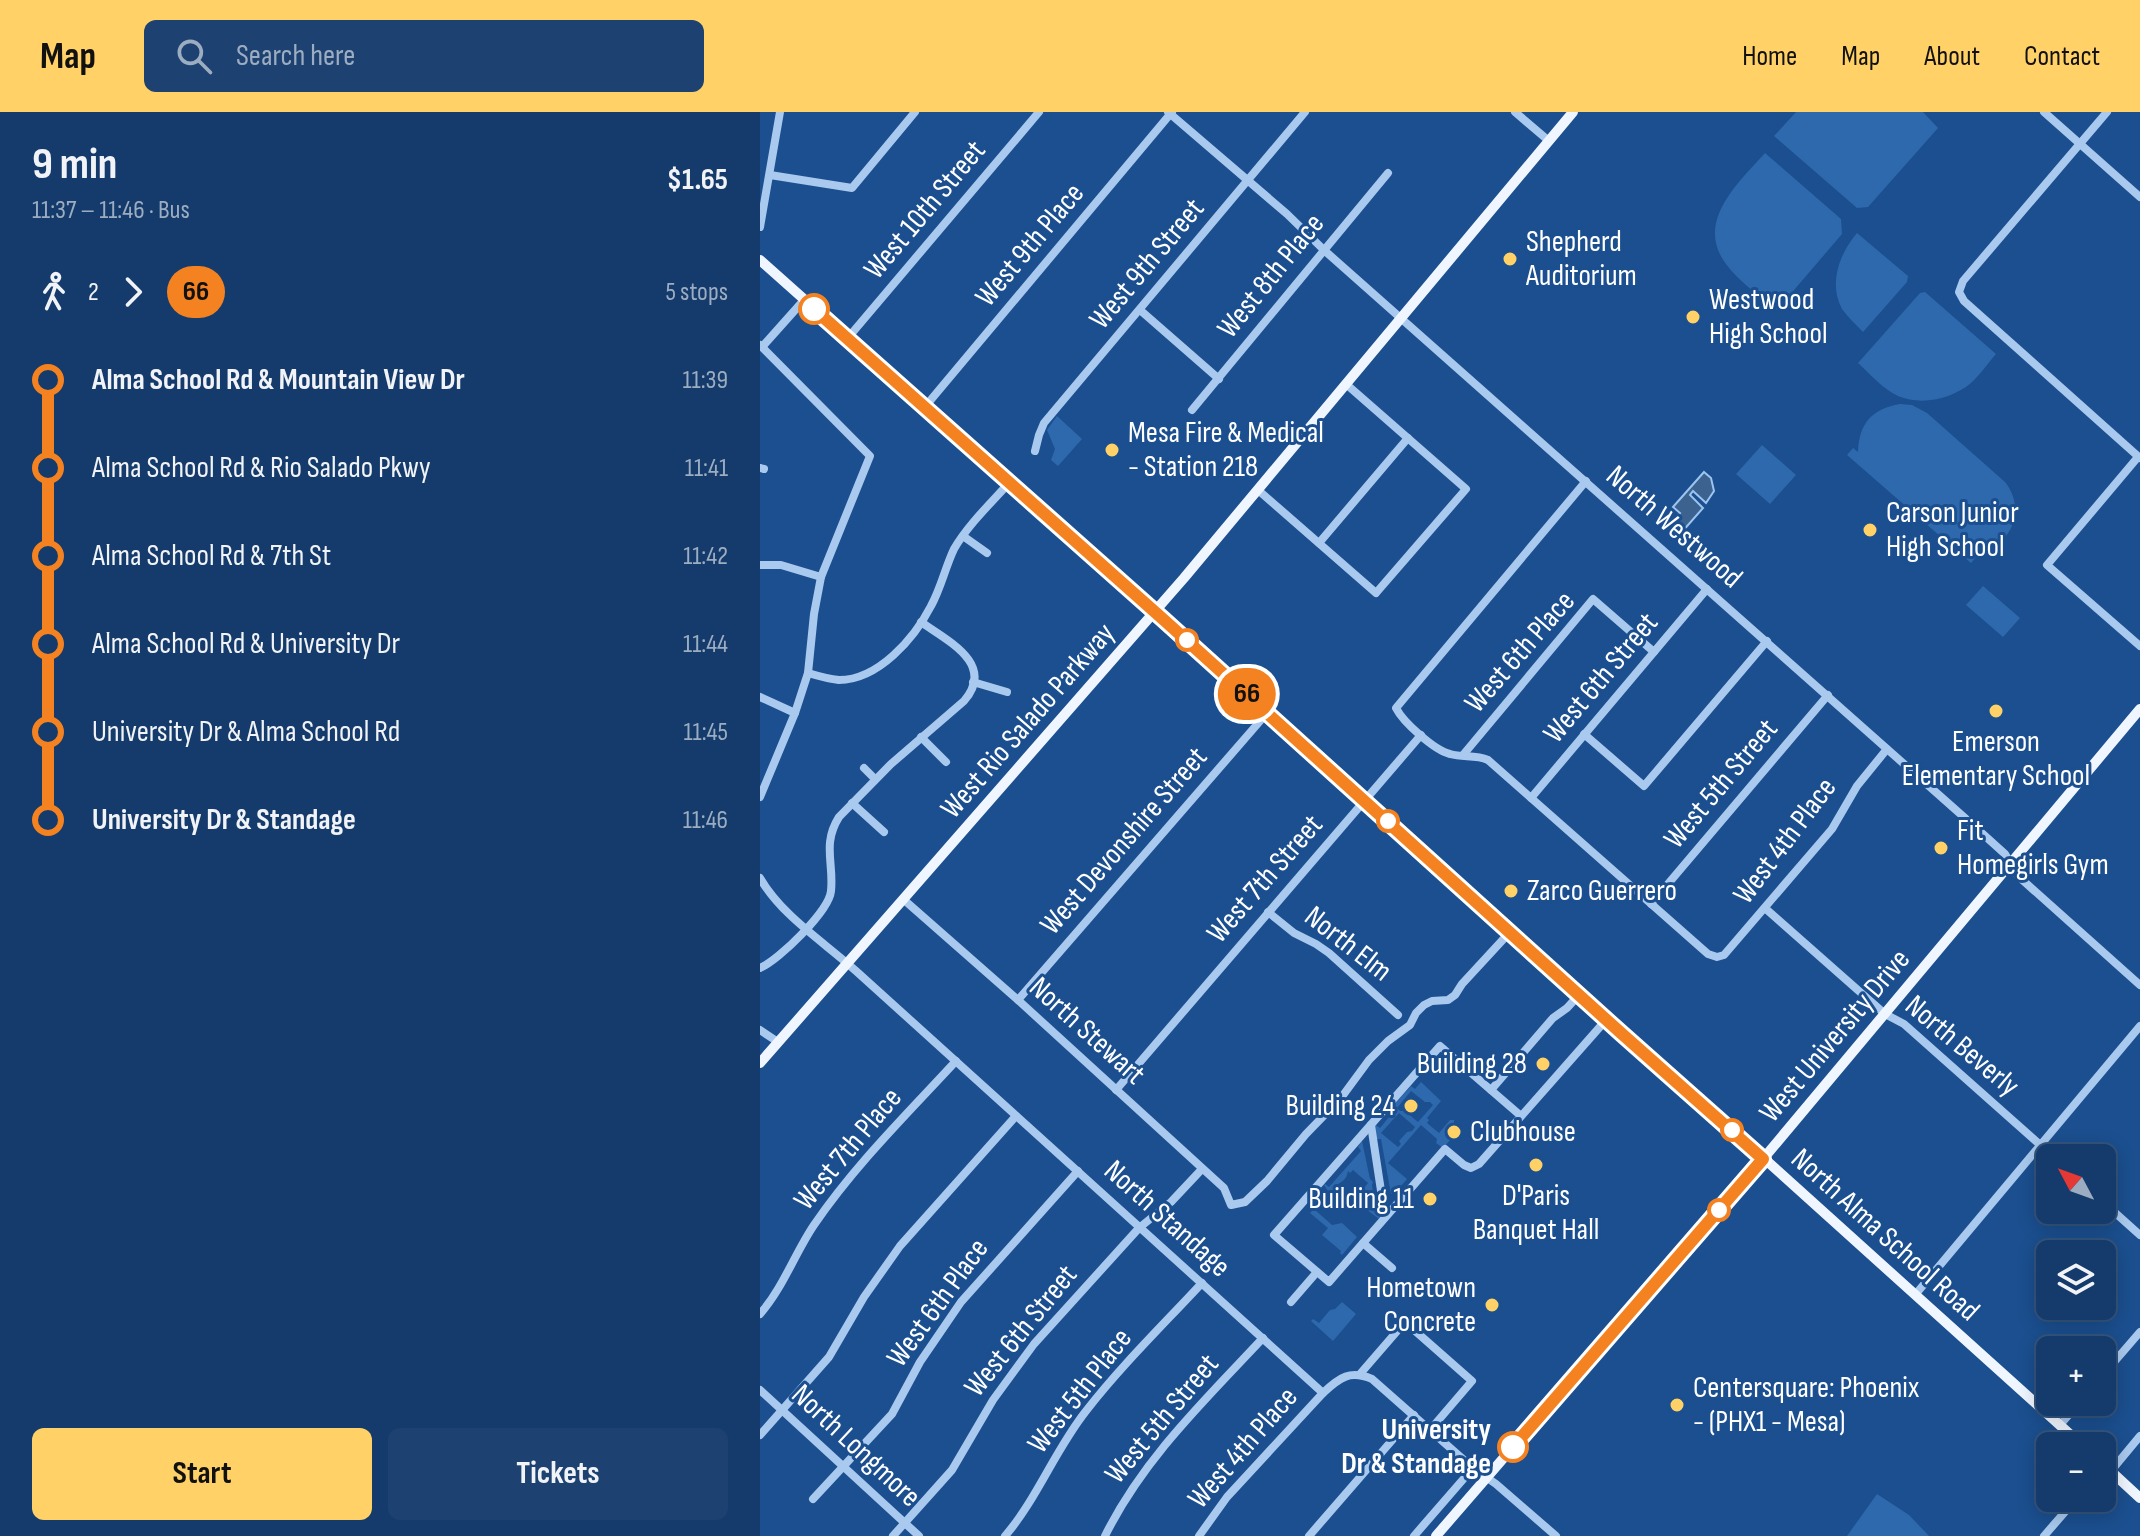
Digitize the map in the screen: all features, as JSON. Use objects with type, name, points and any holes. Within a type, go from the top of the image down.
[{"type":"main road","name":"West Rio Salado Parkway","points":[[760,1063],[1155,612],[1573,112]]},
{"type":"main road","name":"North Alma School Road","points":[[760,260],[2068,1432]]},
{"type":"main road","name":"West University Drive","points":[[1436,1536],[1763,1159],[2140,709]]},
{"type":"main road","points":[[2116,1476],[2140,1497]]},
{"type":"street","points":[[760,227],[780,112]]},
{"type":"street","points":[[770,175],[852,188],[915,112]]},
{"type":"street","name":"West 10th Street","points":[[847,339],[1039,112]]},
{"type":"street","name":"West 9th Street","points":[[1035,451],[1044,423],[1305,112]]},
{"type":"street","points":[[1515,112],[1549,141]]},
{"type":"street","points":[[2044,112],[2140,197]]},
{"type":"street","points":[[2107,112],[1963,281],[1959,292],[1964,301],[2139,458],[2047,565],[2140,646]]},
{"type":"street","name":"North Westwood","points":[[1170,113],[2003,852],[2017,875],[2140,985]]},
{"type":"street","name":"West 9th Place","points":[[924,408],[1170,113]]},
{"type":"street","name":"West 8th Place","points":[[1192,410],[1388,173]]},
{"type":"street","points":[[760,797],[808,673],[821,577],[870,456],[761,346],[804,300]]},
{"type":"street","points":[[1140,310],[1219,379]]},
{"type":"street","points":[[1258,490],[1376,593],[1466,489],[1346,384]]},
{"type":"street","points":[[1319,543],[1408,438]]},
{"type":"street","points":[[1586,481],[1396,708],[1399,715],[1421,735],[1446,753],[1478,755],[1488,760],[1651,904]]},
{"type":"street","points":[[808,673],[839,680],[874,670],[889,658],[930,608],[963,536],[1009,483]]},
{"type":"street","points":[[963,536],[987,553]]},
{"type":"street","points":[[760,565],[781,565],[821,577]]},
{"type":"street","name":"West 6th Street","points":[[1531,798],[1707,589]]},
{"type":"street","name":"West 6th Place","points":[[1463,755],[1593,599],[1654,652]]},
{"type":"street","points":[[760,968],[773,962],[826,904],[831,892],[828,848],[839,817],[875,779],[972,692],[973,666],[967,656],[921,622]]},
{"type":"street","points":[[1584,734],[1644,786],[1767,641]]},
{"type":"street","points":[[973,682],[1007,692]]},
{"type":"street","name":"West 5th Street","points":[[1651,904],[1828,695]]},
{"type":"street","points":[[760,697],[795,713]]},
{"type":"street","name":"West Devonshire Street","points":[[1018,1000],[1267,713]]},
{"type":"street","name":"West 7th Street","points":[[1116,1090],[1421,735]]},
{"type":"street","points":[[921,737],[946,762]]},
{"type":"street","name":"West 4th Place","points":[[1651,904],[1708,954],[1717,957],[1724,955],[1832,829],[1857,786],[1887,749]]},
{"type":"street","points":[[864,768],[875,779]]},
{"type":"street","points":[[852,803],[884,832]]},
{"type":"street","name":"North Standage","points":[[760,878],[805,928],[1323,1393]]},
{"type":"street","name":"North Stewart","points":[[903,899],[1224,1188],[1231,1205],[1245,1202],[1267,1181],[1341,1098],[1369,1060],[1410,1025],[1424,1005],[1448,1000],[1455,995],[1510,932]]},
{"type":"street","name":"North Beverly","points":[[1766,909],[1885,1014],[1904,1024],[2039,1144]]},
{"type":"street","name":"North Elm","points":[[1268,912],[1294,933],[1323,948],[1398,1015]]},
{"type":"street","points":[[1491,1090],[1553,1018],[1579,995]]},
{"type":"street","points":[[1521,1116],[1440,1046],[1274,1235],[1329,1282],[1445,1149],[1464,1165],[1471,1168],[1479,1164],[1606,1020]]},
{"type":"street","points":[[2041,1144],[2140,1026]]},
{"type":"street","points":[[760,1030],[778,1042]]},
{"type":"street","name":"West 7th Place","points":[[760,1314],[833,1198],[956,1061]]},
{"type":"street","points":[[760,1435],[829,1357],[864,1297],[900,1246],[1016,1116]]},
{"type":"street","points":[[1371,1125],[1385,1217]]},
{"type":"street","points":[[1915,1295],[2036,1150]]},
{"type":"street","name":"West 6th Street","points":[[893,1536],[952,1470],[993,1400],[1034,1344],[1139,1228],[1171,1202],[1202,1169]]},
{"type":"street","name":"West 6th Place","points":[[813,1499],[892,1414],[920,1362],[961,1302],[1078,1171]]},
{"type":"street","points":[[2116,1214],[2140,1235]]},
{"type":"street","points":[[1363,1243],[1392,1268]]},
{"type":"street","points":[[1291,1302],[1317,1272]]},
{"type":"street","name":"West 5th Place","points":[[1005,1536],[1027,1507],[1085,1412],[1202,1283]]},
{"type":"street","points":[[1360,1374],[1405,1322],[1472,1381],[1430,1430]]},
{"type":"street","points":[[2116,1360],[2140,1332]]},
{"type":"street","name":"West 5th Street","points":[[1105,1536],[1127,1495],[1160,1450],[1263,1338]]},
{"type":"street","points":[[1323,1393],[1344,1377],[1360,1374],[1372,1379],[1556,1536]]},
{"type":"street","name":"North Longmore","points":[[760,1390],[919,1536]]},
{"type":"street","name":"West 4th Place","points":[[1199,1536],[1227,1497],[1323,1393]]},
{"type":"street","points":[[1309,1536],[1414,1415]]},
{"type":"street","points":[[2060,1425],[2068,1416]]},
{"type":"street","points":[[2116,1457],[2140,1436]]},
{"type":"street","points":[[1414,1536],[1473,1468]]},
{"type":"street","points":[[2044,1536],[2065,1512]]},
{"type":"shaded area","points":[[1796,112],[1923,112],[1938,128],[1868,207],[1857,208],[1774,136]]},
{"type":"shaded area","points":[[1765,153],[1841,219],[1842,234],[1777,310],[1731,271],[1717,248],[1715,233],[1717,218],[1724,204]]},
{"type":"shaded area","points":[[1857,233],[1908,276],[1907,282],[1863,332],[1842,309],[1836,289],[1841,259]]},
{"type":"shaded area","points":[[1925,292],[1996,354],[1963,389],[1936,399],[1907,399],[1892,393],[1858,363],[1920,293]]},
{"type":"shaded area","points":[[1912,405],[1927,413],[2005,482],[2012,493],[2015,516],[2012,527],[1997,544],[1973,552],[1977,556],[1971,563],[1847,455],[1853,448],[1858,452],[1861,433],[1869,419],[1890,406]]},
{"type":"shaded area","points":[[1057,416],[1082,439],[1058,466],[1051,460],[1055,449],[1047,430]]},
{"type":"shaded area","points":[[1762,445],[1796,475],[1770,504],[1736,474]]},
{"type":"shaded area","points":[[1704,472],[1711,478],[1714,491],[1706,503],[1693,491],[1690,495],[1703,508],[1681,533],[1671,524],[1680,513],[1673,507]]},
{"type":"shaded area","points":[[1983,586],[2020,618],[2003,637],[1966,605]]},
{"type":"shaded area","points":[[1421,1082],[1441,1101],[1427,1118],[1427,1123],[1439,1133],[1450,1120],[1454,1120],[1446,1132],[1452,1138],[1443,1148],[1421,1125],[1388,1163],[1407,1179],[1391,1194],[1381,1139],[1376,1139],[1374,1127],[1380,1128],[1394,1111],[1392,1107],[1411,1086],[1415,1089]],"holes":[[[1411,1091],[1433,1105],[1418,1122],[1397,1108]],[[1399,1113],[1415,1127],[1399,1141],[1401,1144],[1398,1147],[1381,1133]]]},
{"type":"shaded area","points":[[1362,1141],[1373,1182],[1376,1213],[1381,1214],[1379,1219],[1354,1200],[1368,1183],[1353,1170],[1348,1171],[1344,1180],[1333,1189],[1350,1204],[1347,1208],[1343,1203],[1337,1204],[1324,1185],[1329,1187],[1361,1151],[1358,1147]]},
{"type":"shaded area","points":[[1314,1209],[1332,1225],[1342,1223],[1357,1237],[1342,1255],[1322,1235],[1328,1228],[1310,1213]]},
{"type":"shaded area","points":[[1342,1302],[1356,1314],[1333,1341],[1311,1321],[1313,1319],[1319,1323]]},
{"type":"shaded area","points":[[1877,1494],[1909,1515],[1929,1536],[1847,1536]]},
{"type":"bus line","name":"66","points":[[814,309],[1763,1159],[1513,1447]]},
{"type":"place","name":"Shepherd Auditorium","points":[[1510,259]]},
{"type":"place","name":"Westwood High School","points":[[1693,317]]},
{"type":"place","name":"Mesa Fire & Medical - Station 218","points":[[1112,450]]},
{"type":"place","name":"Carson Junior High School","points":[[1870,530]]},
{"type":"place","name":"Emerson Elementary School","points":[[1996,711]]},
{"type":"place","name":"Fit Homegirls Gym","points":[[1941,848]]},
{"type":"place","name":"Zarco Guerrero","points":[[1511,891]]},
{"type":"place","name":"Building 28","points":[[1543,1064]]},
{"type":"place","name":"Building 24","points":[[1411,1106]]},
{"type":"place","name":"Clubhouse","points":[[1454,1132]]},
{"type":"place","name":"D'Paris Banquet Hall","points":[[1536,1165]]},
{"type":"place","name":"Building 11","points":[[1430,1199]]},
{"type":"place","name":"Hometown Concrete","points":[[1492,1305]]},
{"type":"place","name":"Centersquare: Phoenix - (PHX1 - Mesa)","points":[[1677,1405]]},
{"type":"place","name":"University Dr & Standage","points":[[1513,1447]]}]
